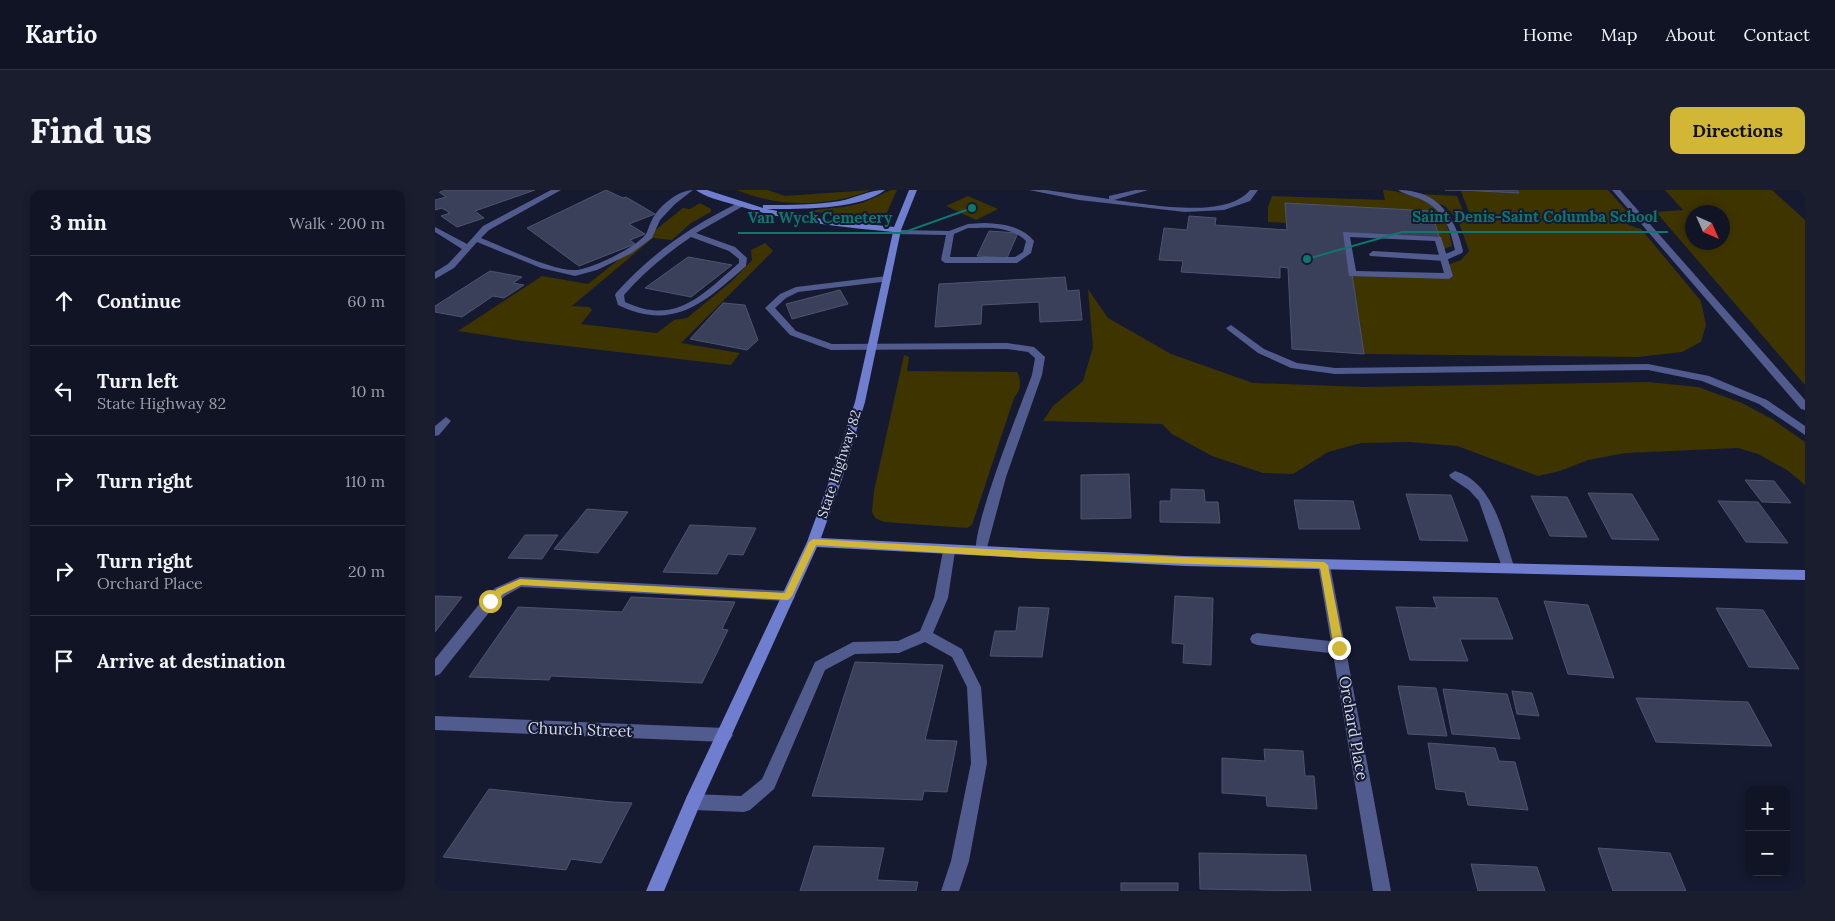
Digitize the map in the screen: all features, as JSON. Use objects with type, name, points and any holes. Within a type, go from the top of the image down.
[{"type":"main road","points":[[700,190],[745,206],[792,218],[897,231]]},
{"type":"main road","points":[[745,206],[829,206],[865,198],[881,190]]},
{"type":"main road","name":"State Highway 82","points":[[655,891],[693,802],[813,542],[836,479],[860,402],[897,231],[915,190]]},
{"type":"main road","points":[[813,542],[949,551],[1324,565],[1805,575]]},
{"type":"street","points":[[435,276],[451,266],[486,228],[557,190]]},
{"type":"street","points":[[476,239],[544,266],[575,273],[594,268],[629,251],[649,236],[656,219],[671,202],[689,190]]},
{"type":"street","points":[[1033,190],[1097,200],[1185,210],[1221,208],[1247,199],[1254,190]]},
{"type":"street","points":[[1097,200],[1144,190]]},
{"type":"street","points":[[1373,254],[1444,258],[1459,250],[1457,235],[1443,209],[1429,200],[1402,190]]},
{"type":"street","points":[[1616,190],[1805,407]]},
{"type":"street","points":[[688,233],[732,249],[743,258],[743,264],[681,310],[659,314],[631,309],[621,303],[619,295],[627,285],[688,233],[718,215],[745,206]]},
{"type":"street","points":[[897,231],[950,233],[967,226],[988,226],[1015,230],[1025,234],[1030,241],[1027,253],[1017,260],[945,260],[950,233]]},
{"type":"street","points":[[435,229],[467,248]]},
{"type":"street","points":[[1346,234],[1438,239],[1444,258],[1449,276],[1352,274],[1346,234]]},
{"type":"street","points":[[887,279],[799,289],[788,292],[778,298],[770,308],[793,333],[831,347],[1007,346],[1031,349],[1040,357],[1040,369],[1028,395],[984,534],[981,552]]},
{"type":"street","points":[[1231,328],[1261,351],[1295,366],[1335,371],[1648,367],[1705,378],[1763,402],[1805,431]]},
{"type":"street","points":[[435,432],[446,421]]},
{"type":"street","points":[[1455,475],[1473,486],[1484,499],[1509,569]]},
{"type":"street","points":[[693,802],[744,804],[767,784],[819,666],[853,648],[899,647],[925,635],[941,598],[949,551]]},
{"type":"street","name":"Orchard Place","points":[[1324,565],[1382,891]]},
{"type":"street","points":[[435,670],[490,601],[500,592],[520,582],[788,596]]},
{"type":"street","points":[[925,635],[957,653],[974,687],[979,764],[960,861],[950,891]]},
{"type":"street","points":[[1257,638],[1339,648]]},
{"type":"street","name":"Church Street","points":[[435,723],[725,735]]},
{"type":"shaded area","points":[[737,190],[768,190],[785,196],[871,190],[838,200],[804,203],[770,200]]},
{"type":"shaded area","points":[[891,190],[897,190],[885,217],[858,217],[807,211],[862,203]]},
{"type":"shaded area","points":[[1383,190],[1412,196],[1438,209],[1445,221],[1452,246],[1441,250],[1430,211],[1286,203],[1286,223],[1268,222],[1268,207],[1272,196],[1385,200]]},
{"type":"shaded area","points":[[1517,190],[1608,190],[1632,217],[1628,225],[1641,229],[1701,301],[1706,325],[1701,342],[1682,352],[1638,357],[1364,354],[1352,274],[1448,276],[1445,266],[1461,260],[1469,251],[1458,220],[1470,215],[1461,191],[1518,193]]},
{"type":"shaded area","points":[[1665,190],[1772,190],[1805,220],[1805,385],[1689,250],[1730,250],[1730,205],[1685,205],[1685,246],[1656,212],[1683,210]]},
{"type":"shaded area","points":[[1420,194],[1457,196],[1464,213],[1455,217],[1446,207]]},
{"type":"shaded area","points":[[968,196],[998,209],[976,220],[946,206]]},
{"type":"shaded area","points":[[700,203],[711,209],[711,212],[691,223],[672,240],[653,238],[572,306],[589,307],[592,310],[581,324],[657,333],[674,320],[687,318],[732,281],[752,260],[751,250],[765,243],[773,251],[681,343],[740,353],[731,365],[523,341],[458,331],[542,276],[588,284],[683,208],[690,209]]},
{"type":"shaded area","points":[[1088,289],[1108,318],[1171,354],[1253,383],[1363,387],[1648,382],[1698,387],[1742,403],[1772,419],[1805,442],[1805,485],[1787,470],[1758,454],[1738,448],[1626,453],[1588,460],[1560,471],[1538,476],[1457,446],[1409,442],[1361,443],[1328,452],[1293,474],[1263,473],[1212,456],[1172,434],[1162,424],[1043,421],[1053,406],[1083,381],[1093,347]]},
{"type":"shaded area","points":[[904,355],[909,357],[907,371],[1017,372],[1019,375],[1019,389],[1014,398],[972,525],[967,528],[884,522],[875,518],[872,512],[874,491]]},
{"type":"building","points":[[445,190],[535,190],[475,211],[484,218],[457,227],[441,216],[450,213],[442,208],[435,210],[435,200],[446,197],[439,192]]},
{"type":"building","points":[[606,190],[623,198],[626,197],[655,214],[629,224],[645,234],[630,240],[635,244],[579,266],[527,228]]},
{"type":"building","points":[[1457,190],[1517,190],[1519,193]]},
{"type":"building","points":[[1285,203],[1431,211],[1440,239],[1346,234],[1364,354],[1292,349],[1288,268],[1280,267],[1280,278],[1181,272],[1183,261],[1159,260],[1164,228],[1187,230],[1189,216],[1216,218],[1215,225],[1287,230]]},
{"type":"building","points":[[989,231],[1018,233],[1007,258],[977,256]]},
{"type":"building","points":[[688,257],[732,265],[691,297],[645,288]]},
{"type":"building","points":[[490,271],[522,277],[513,283],[524,285],[504,298],[493,296],[462,317],[435,312],[435,306]]},
{"type":"building","points":[[1065,277],[1067,291],[1079,290],[1082,320],[1040,322],[1039,302],[982,305],[981,324],[935,327],[939,284]]},
{"type":"building","points":[[840,290],[848,304],[792,319],[786,304]]},
{"type":"building","points":[[723,303],[745,305],[758,340],[747,350],[690,339]]},
{"type":"building","points":[[1129,474],[1131,518],[1081,519],[1081,475]]},
{"type":"building","points":[[1745,480],[1774,481],[1791,503],[1762,502]]},
{"type":"building","points":[[1171,489],[1204,490],[1205,502],[1218,502],[1220,523],[1160,522],[1160,501],[1171,501]]},
{"type":"building","points":[[1588,493],[1632,494],[1659,540],[1612,539]]},
{"type":"building","points":[[1406,494],[1451,495],[1468,541],[1420,540]]},
{"type":"building","points":[[1531,496],[1567,497],[1587,537],[1550,536]]},
{"type":"building","points":[[1294,500],[1353,501],[1360,529],[1299,529]]},
{"type":"building","points":[[1718,501],[1758,502],[1788,543],[1746,542]]},
{"type":"building","points":[[587,509],[628,512],[598,553],[554,549]]},
{"type":"building","points":[[690,525],[756,528],[743,555],[728,554],[717,574],[663,572]]},
{"type":"building","points":[[525,535],[558,535],[542,559],[508,558]]},
{"type":"building","points":[[435,596],[462,597],[435,632]]},
{"type":"building","points":[[1175,596],[1213,598],[1211,665],[1183,663],[1184,644],[1172,643]]},
{"type":"building","points":[[631,597],[735,602],[722,629],[728,630],[702,683],[551,676],[549,680],[469,677],[518,607],[622,612]]},
{"type":"building","points":[[1433,597],[1497,598],[1513,639],[1460,639],[1468,661],[1410,660],[1396,607],[1437,608]]},
{"type":"building","points":[[1544,601],[1588,605],[1614,678],[1568,674]]},
{"type":"building","points":[[1019,607],[1049,608],[1042,657],[990,656],[995,631],[1016,631]]},
{"type":"building","points":[[1716,608],[1763,610],[1799,669],[1749,667]]},
{"type":"building","points":[[855,662],[943,665],[925,740],[957,741],[947,792],[924,791],[922,800],[812,796]]},
{"type":"building","points":[[1398,686],[1436,688],[1447,736],[1408,734]]},
{"type":"building","points":[[1443,689],[1507,694],[1520,739],[1452,734]]},
{"type":"building","points":[[1512,691],[1532,693],[1539,716],[1517,714]]},
{"type":"building","points":[[1636,698],[1748,702],[1772,746],[1656,742]]},
{"type":"building","points":[[1428,743],[1495,748],[1499,761],[1515,762],[1528,810],[1468,805],[1465,792],[1436,789]]},
{"type":"building","points":[[1264,749],[1303,751],[1305,776],[1314,776],[1317,809],[1267,806],[1266,796],[1222,793],[1222,758],[1265,761]]},
{"type":"building","points":[[489,789],[632,803],[601,863],[571,859],[566,870],[443,857]]},
{"type":"building","points":[[814,846],[884,848],[877,880],[918,882],[916,891],[800,891]]},
{"type":"building","points":[[1598,848],[1670,853],[1686,891],[1613,891]]},
{"type":"building","points":[[1199,853],[1306,855],[1311,891],[1200,889]]},
{"type":"building","points":[[1471,864],[1537,867],[1545,891],[1478,891]]},
{"type":"building","points":[[1121,883],[1178,883],[1178,891],[1121,891]]},
{"type":"place","name":"Van Wyck Cemetery","points":[[972,208]]},
{"type":"place","name":"Saint Denis-Saint Columba School","points":[[1307,259]]},
{"type":"route","points":[[490,601],[500,592],[520,582],[788,596],[813,542],[1042,556],[1324,565],[1339,648]]}]
